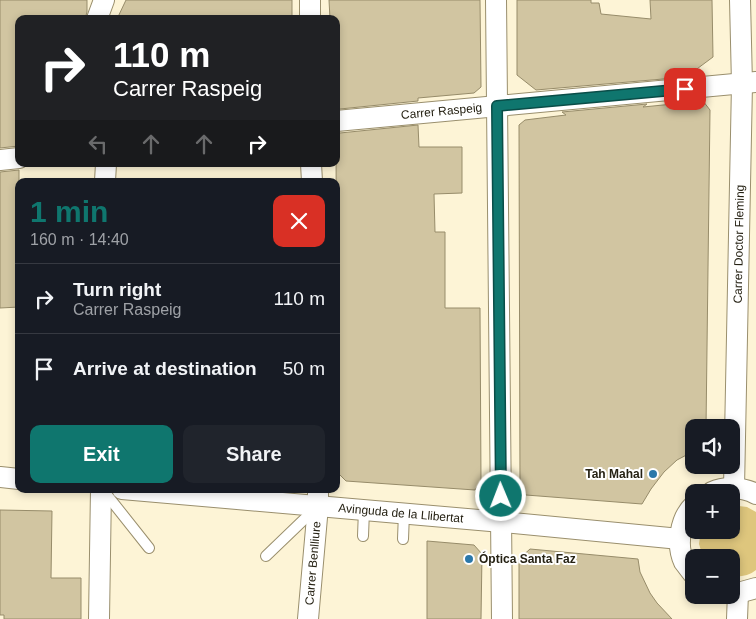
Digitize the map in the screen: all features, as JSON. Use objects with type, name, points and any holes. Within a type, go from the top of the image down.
[{"type":"street","points":[[98,15],[104,0]]},
{"type":"street","points":[[310,0],[310,15]]},
{"type":"street","points":[[496,0],[502,619]]},
{"type":"street","name":"Carrer Doctor Fleming","points":[[734,484],[749,83],[740,0]]},
{"type":"street","name":"Carrer Raspeig","points":[[340,121],[749,83]]},
{"type":"street","points":[[0,160],[15,158]]},
{"type":"street","points":[[0,477],[15,479]]},
{"type":"street","points":[[740,489],[752,491],[756,494]]},
{"type":"street","points":[[99,619],[102,493]]},
{"type":"street","name":"Avinguda de la Llibertat","points":[[220,493],[318,497],[364,510],[680,539]]},
{"type":"street","name":"Carrer Benlliure","points":[[308,619],[318,497]]},
{"type":"street","points":[[685,519],[680,539],[685,562]]},
{"type":"street","points":[[737,619],[742,591]]},
{"type":"lane","points":[[105,493],[149,548]]},
{"type":"lane","points":[[266,556],[318,497]]},
{"type":"lane","points":[[363,536],[364,510]]},
{"type":"lane","points":[[403,539],[404,513]]},
{"type":"shaded area","points":[[740,506],[747,507],[756,512],[756,570],[750,574],[740,576],[740,549],[701,549],[700,539],[740,539]]},
{"type":"building","points":[[0,0],[87,0],[86,15],[15,15],[15,146],[0,148]]},
{"type":"building","points":[[126,0],[292,0],[292,15],[119,15]]},
{"type":"building","points":[[329,0],[480,0],[481,87],[474,93],[418,98],[418,101],[340,109],[340,15],[330,15]]},
{"type":"building","points":[[517,0],[591,0],[591,3],[599,3],[601,14],[651,19],[650,0],[712,0],[713,57],[686,77],[536,90],[517,75]]},
{"type":"building","points":[[703,101],[710,110],[706,419],[685,419],[685,456],[677,460],[664,472],[642,504],[526,495],[520,490],[519,125],[525,120],[566,115],[562,112],[647,104],[643,107]]},
{"type":"building","points":[[418,125],[419,147],[462,147],[462,193],[434,194],[435,232],[445,232],[445,308],[480,308],[481,481],[475,490],[346,481],[340,475],[340,178],[336,178],[336,167],[340,167],[340,133]]},
{"type":"building","points":[[19,170],[19,178],[15,178],[15,307],[0,308],[0,172]]},
{"type":"building","points":[[0,510],[52,511],[51,578],[81,578],[81,619],[4,619],[4,615],[0,615]]},
{"type":"building","points":[[427,541],[474,545],[482,554],[481,619],[427,619]]},
{"type":"building","points":[[530,549],[638,559],[640,572],[650,593],[672,619],[519,619],[519,559]]},
{"type":"place","name":"Tah Mahal","points":[[653,474]]},
{"type":"place","name":"Óptica Santa Faz","points":[[469,559]]},
{"type":"route","points":[[501,496],[497,106],[685,89]]}]
